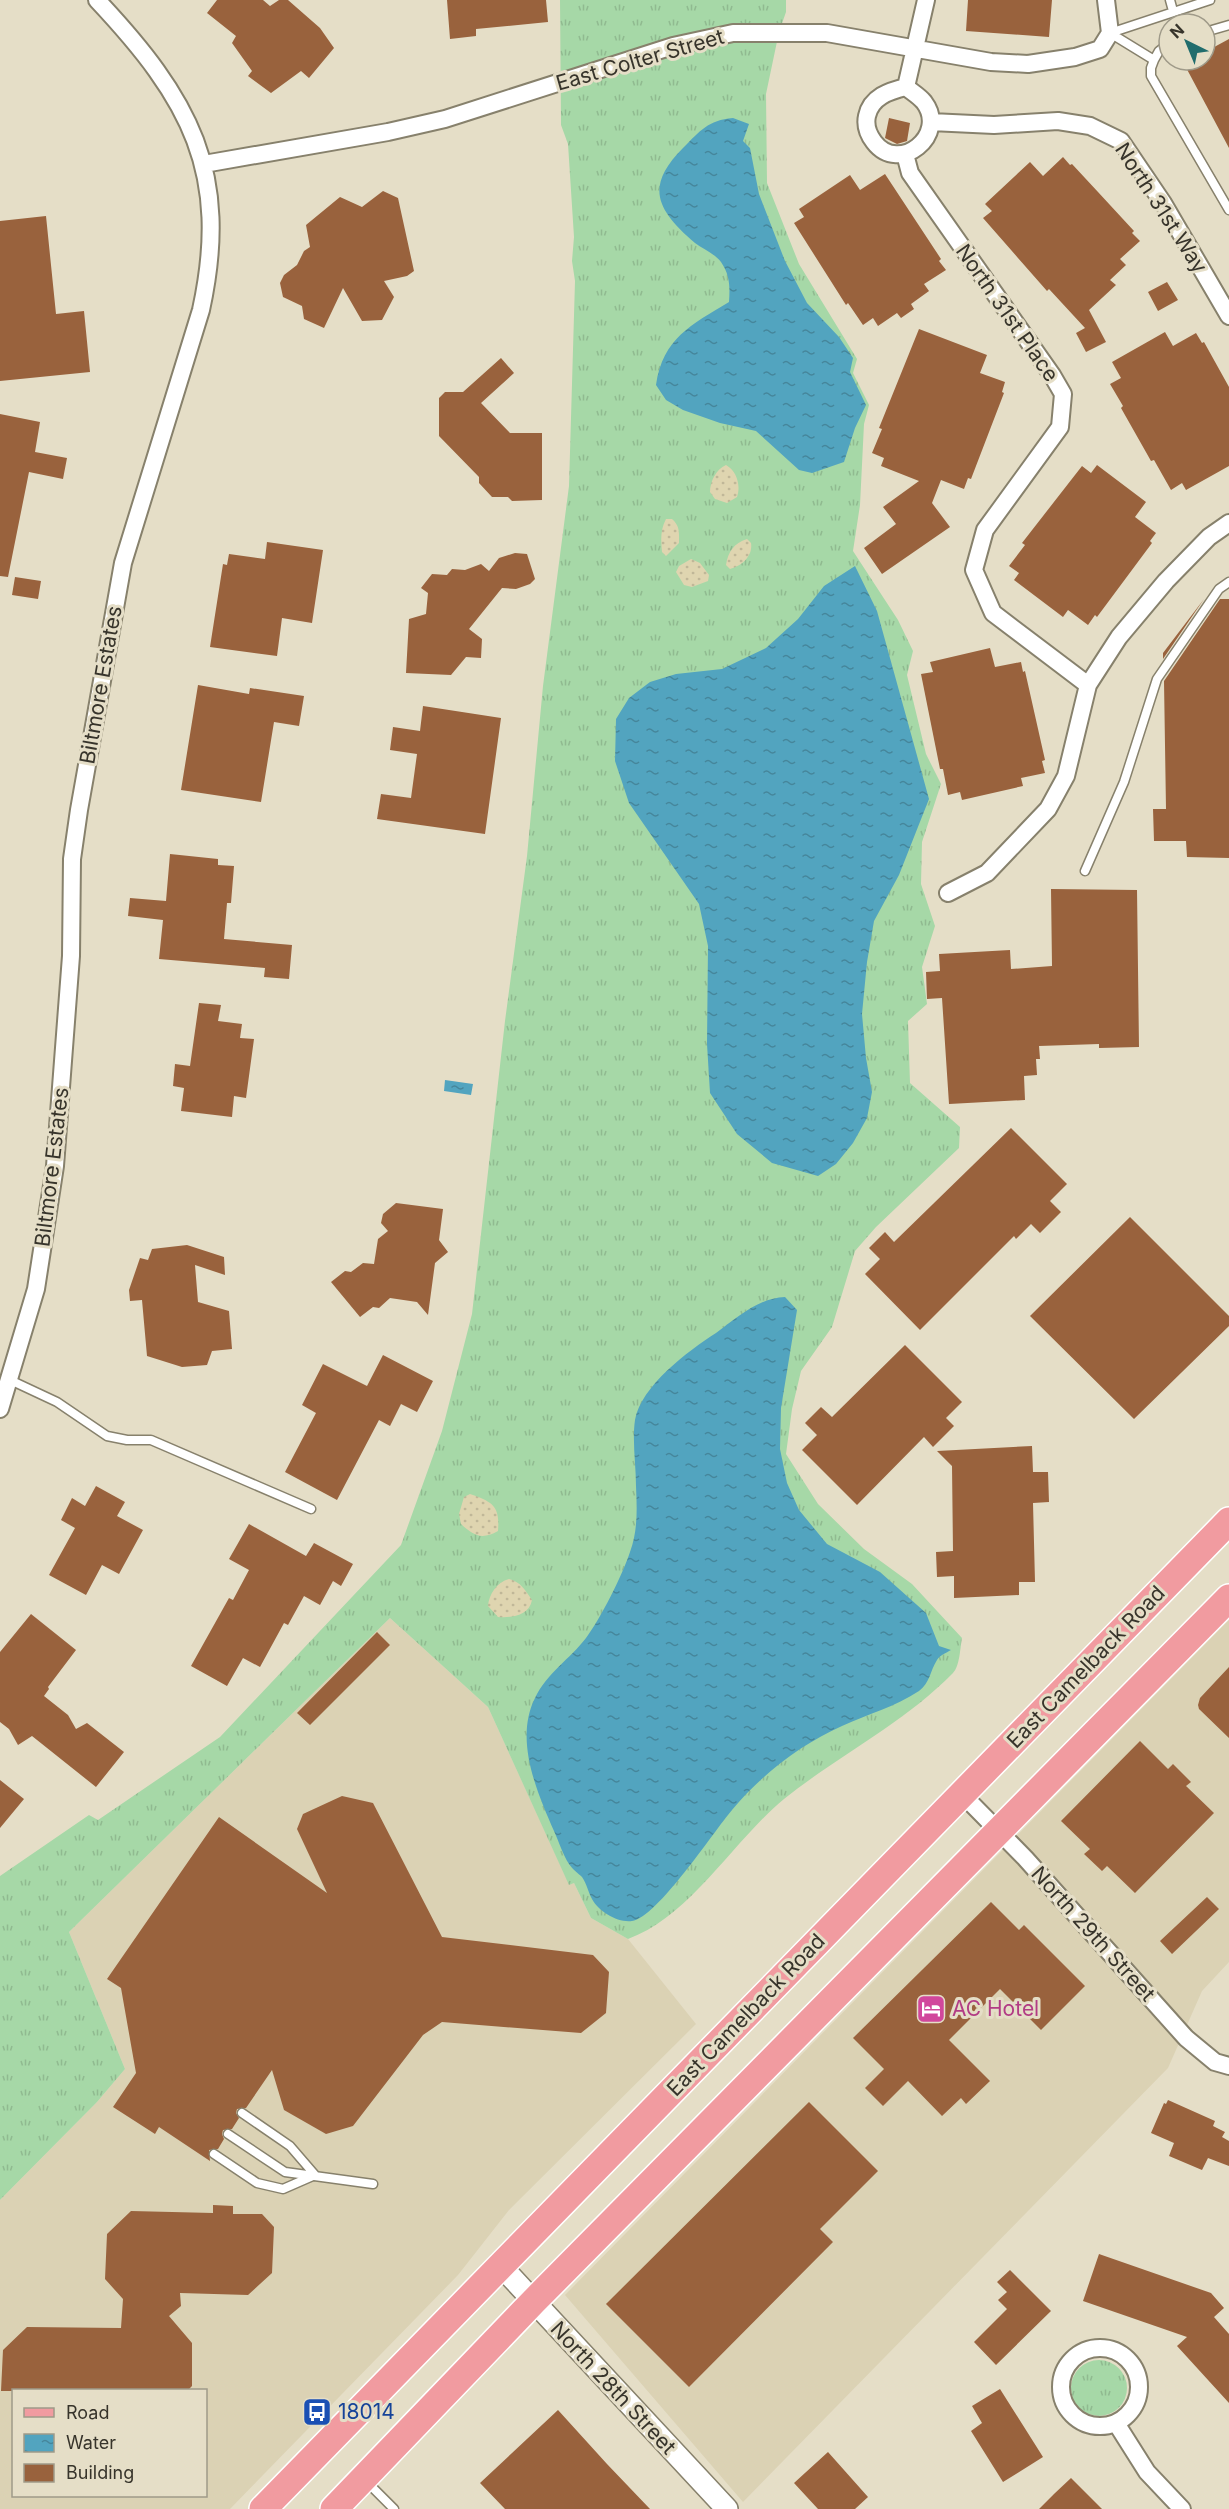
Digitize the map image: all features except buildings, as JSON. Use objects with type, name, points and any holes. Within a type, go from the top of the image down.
[{"type":"main road","name":"East Camelback Road","points":[[263,2509],[1229,1521]]},
{"type":"main road","points":[[334,2509],[533,2302],[1229,1598]]},
{"type":"street","name":"Biltmore Estates","points":[[0,1409],[36,1288],[55,1166],[71,966],[72,859],[123,563],[201,310],[210,272],[212,241],[204,164],[195,136],[176,99],[154,66],[97,0]]},
{"type":"street","points":[[906,87],[926,0]]},
{"type":"street","points":[[1106,0],[1110,33]]},
{"type":"street","name":"East Colter Street","points":[[204,164],[358,138],[445,119],[673,46],[733,33],[827,33],[991,62],[1028,64],[1075,57],[1100,49],[1110,33]]},
{"type":"street","points":[[906,87],[922,99],[928,108],[932,122],[926,140],[915,150],[905,154],[890,154],[877,147],[870,137],[866,124],[867,113],[880,96],[906,87]]},
{"type":"street","name":"North 31st Way","points":[[932,122],[994,125],[1058,121],[1089,126],[1121,141],[1163,203],[1229,316]]},
{"type":"street","name":"North 31st Place","points":[[905,154],[910,173],[1063,394],[1060,427],[985,530],[974,570],[993,614],[1088,686]]},
{"type":"street","points":[[948,893],[987,873],[1048,808],[1066,776],[1088,686],[1119,637],[1166,581],[1209,537],[1229,523]]},
{"type":"street","name":"North 29th Street","points":[[962,1794],[1186,2038],[1215,2062],[1229,2066]]},
{"type":"street","name":"North 28th Street","points":[[501,2266],[727,2509]]},
{"type":"street","points":[[1104,2348],[1117,2352],[1131,2364],[1139,2381],[1139,2394],[1135,2406],[1127,2416],[1116,2423],[1091,2426],[1079,2420],[1069,2411],[1063,2400],[1061,2387],[1063,2374],[1075,2359],[1091,2349],[1104,2348]]},
{"type":"street","points":[[1116,2423],[1147,2472],[1182,2509]]},
{"type":"lane","points":[[1170,0],[1173,11]]},
{"type":"lane","points":[[1110,33],[1210,0]]},
{"type":"lane","points":[[1110,33],[1154,60]]},
{"type":"lane","points":[[1157,55],[1151,68],[1151,76],[1229,210]]},
{"type":"lane","points":[[1085,871],[1124,782],[1157,679],[1219,589],[1229,582]]},
{"type":"lane","points":[[10,1380],[57,1402],[108,1436],[127,1440],[151,1440],[311,1509]]},
{"type":"lane","points":[[242,2113],[290,2146],[315,2175]]},
{"type":"lane","points":[[228,2134],[285,2172],[373,2184]]},
{"type":"lane","points":[[214,2154],[257,2183],[283,2189],[315,2175]]},
{"type":"lane","points":[[364,2479],[394,2509]]},
{"type":"shaded area","points":[[390,1618],[488,1707],[569,1884],[574,1883],[591,1918],[628,1939],[696,2024],[509,2210],[458,2275],[230,2509],[0,2509],[0,2200],[97,2102],[125,2069],[69,1932]]},
{"type":"shaded area","points":[[1229,1620],[1229,1962],[1202,1991],[1168,2068],[743,2502],[565,2295]]},
{"type":"green space","points":[[560,0],[786,0],[786,12],[779,32],[766,94],[767,183],[799,264],[857,359],[853,373],[869,405],[864,424],[860,505],[853,551],[898,620],[913,651],[907,675],[926,754],[941,784],[922,842],[921,884],[935,926],[922,967],[927,1004],[908,1021],[910,1083],[960,1127],[959,1148],[876,1227],[855,1251],[832,1327],[801,1371],[792,1409],[786,1454],[818,1504],[864,1549],[912,1584],[962,1638],[958,1661],[953,1673],[913,1708],[784,1799],[672,1914],[628,1939],[591,1918],[574,1883],[569,1885],[488,1707],[390,1618],[69,1932],[125,2069],[97,2102],[0,2200],[0,1876],[89,1815],[98,1820],[220,1737],[401,1545],[442,1431],[472,1314],[505,1021],[527,856],[543,686],[569,486],[575,281],[572,261],[574,237],[568,144],[561,125]]},
{"type":"green space","points":[[1093,2360],[1105,2360],[1115,2364],[1123,2372],[1127,2388],[1123,2404],[1115,2412],[1105,2416],[1093,2416],[1083,2412],[1075,2404],[1071,2394],[1071,2382],[1075,2372],[1083,2364]]},
{"type":"sand","points":[[726,465],[735,475],[739,488],[737,497],[727,503],[715,499],[710,492],[714,476]]},
{"type":"sand","points":[[666,519],[672,519],[678,527],[679,543],[666,556],[662,552],[661,540]]},
{"type":"sand","points":[[747,539],[751,543],[748,556],[739,566],[730,569],[726,565],[730,552]]},
{"type":"sand","points":[[691,559],[700,563],[709,575],[708,581],[692,587],[684,585],[676,572],[679,566]]},
{"type":"sand","points":[[470,1494],[493,1506],[498,1516],[498,1531],[483,1536],[470,1531],[461,1524],[459,1514],[464,1497]]},
{"type":"sand","points":[[509,1579],[520,1584],[532,1600],[527,1610],[519,1615],[498,1617],[488,1606],[489,1602],[497,1586]]},
{"type":"water","points":[[733,118],[749,124],[743,141],[750,148],[759,194],[785,261],[807,303],[839,337],[853,358],[850,372],[866,405],[855,428],[844,462],[812,473],[799,470],[756,431],[720,423],[683,410],[666,400],[656,385],[665,355],[672,344],[691,326],[729,302],[728,276],[721,262],[682,231],[664,209],[660,198],[663,175],[683,148],[705,127],[717,121]]},
{"type":"water","points":[[855,566],[877,611],[929,799],[899,875],[874,921],[862,1014],[872,1092],[867,1118],[853,1143],[836,1164],[818,1176],[772,1163],[737,1134],[710,1093],[707,1044],[708,946],[699,904],[629,803],[615,761],[616,719],[629,698],[650,682],[676,674],[722,669],[766,648],[798,619],[824,586]]},
{"type":"water","points":[[445,1080],[473,1084],[471,1095],[444,1091]]},
{"type":"water","points":[[785,1297],[797,1310],[781,1408],[780,1449],[787,1483],[799,1510],[827,1544],[880,1572],[926,1613],[939,1646],[951,1650],[938,1658],[928,1681],[919,1691],[891,1706],[827,1733],[797,1751],[769,1773],[743,1797],[685,1872],[656,1905],[643,1916],[632,1921],[621,1920],[609,1916],[595,1904],[584,1880],[563,1853],[530,1766],[527,1748],[529,1714],[535,1698],[546,1681],[580,1646],[592,1630],[611,1596],[633,1544],[636,1519],[634,1428],[639,1407],[646,1395],[667,1370],[740,1315],[766,1301]]},
{"type":"place","name":"AC Hotel","points":[[931,2009]]},
{"type":"place","name":"18014","points":[[317,2412]]}]
